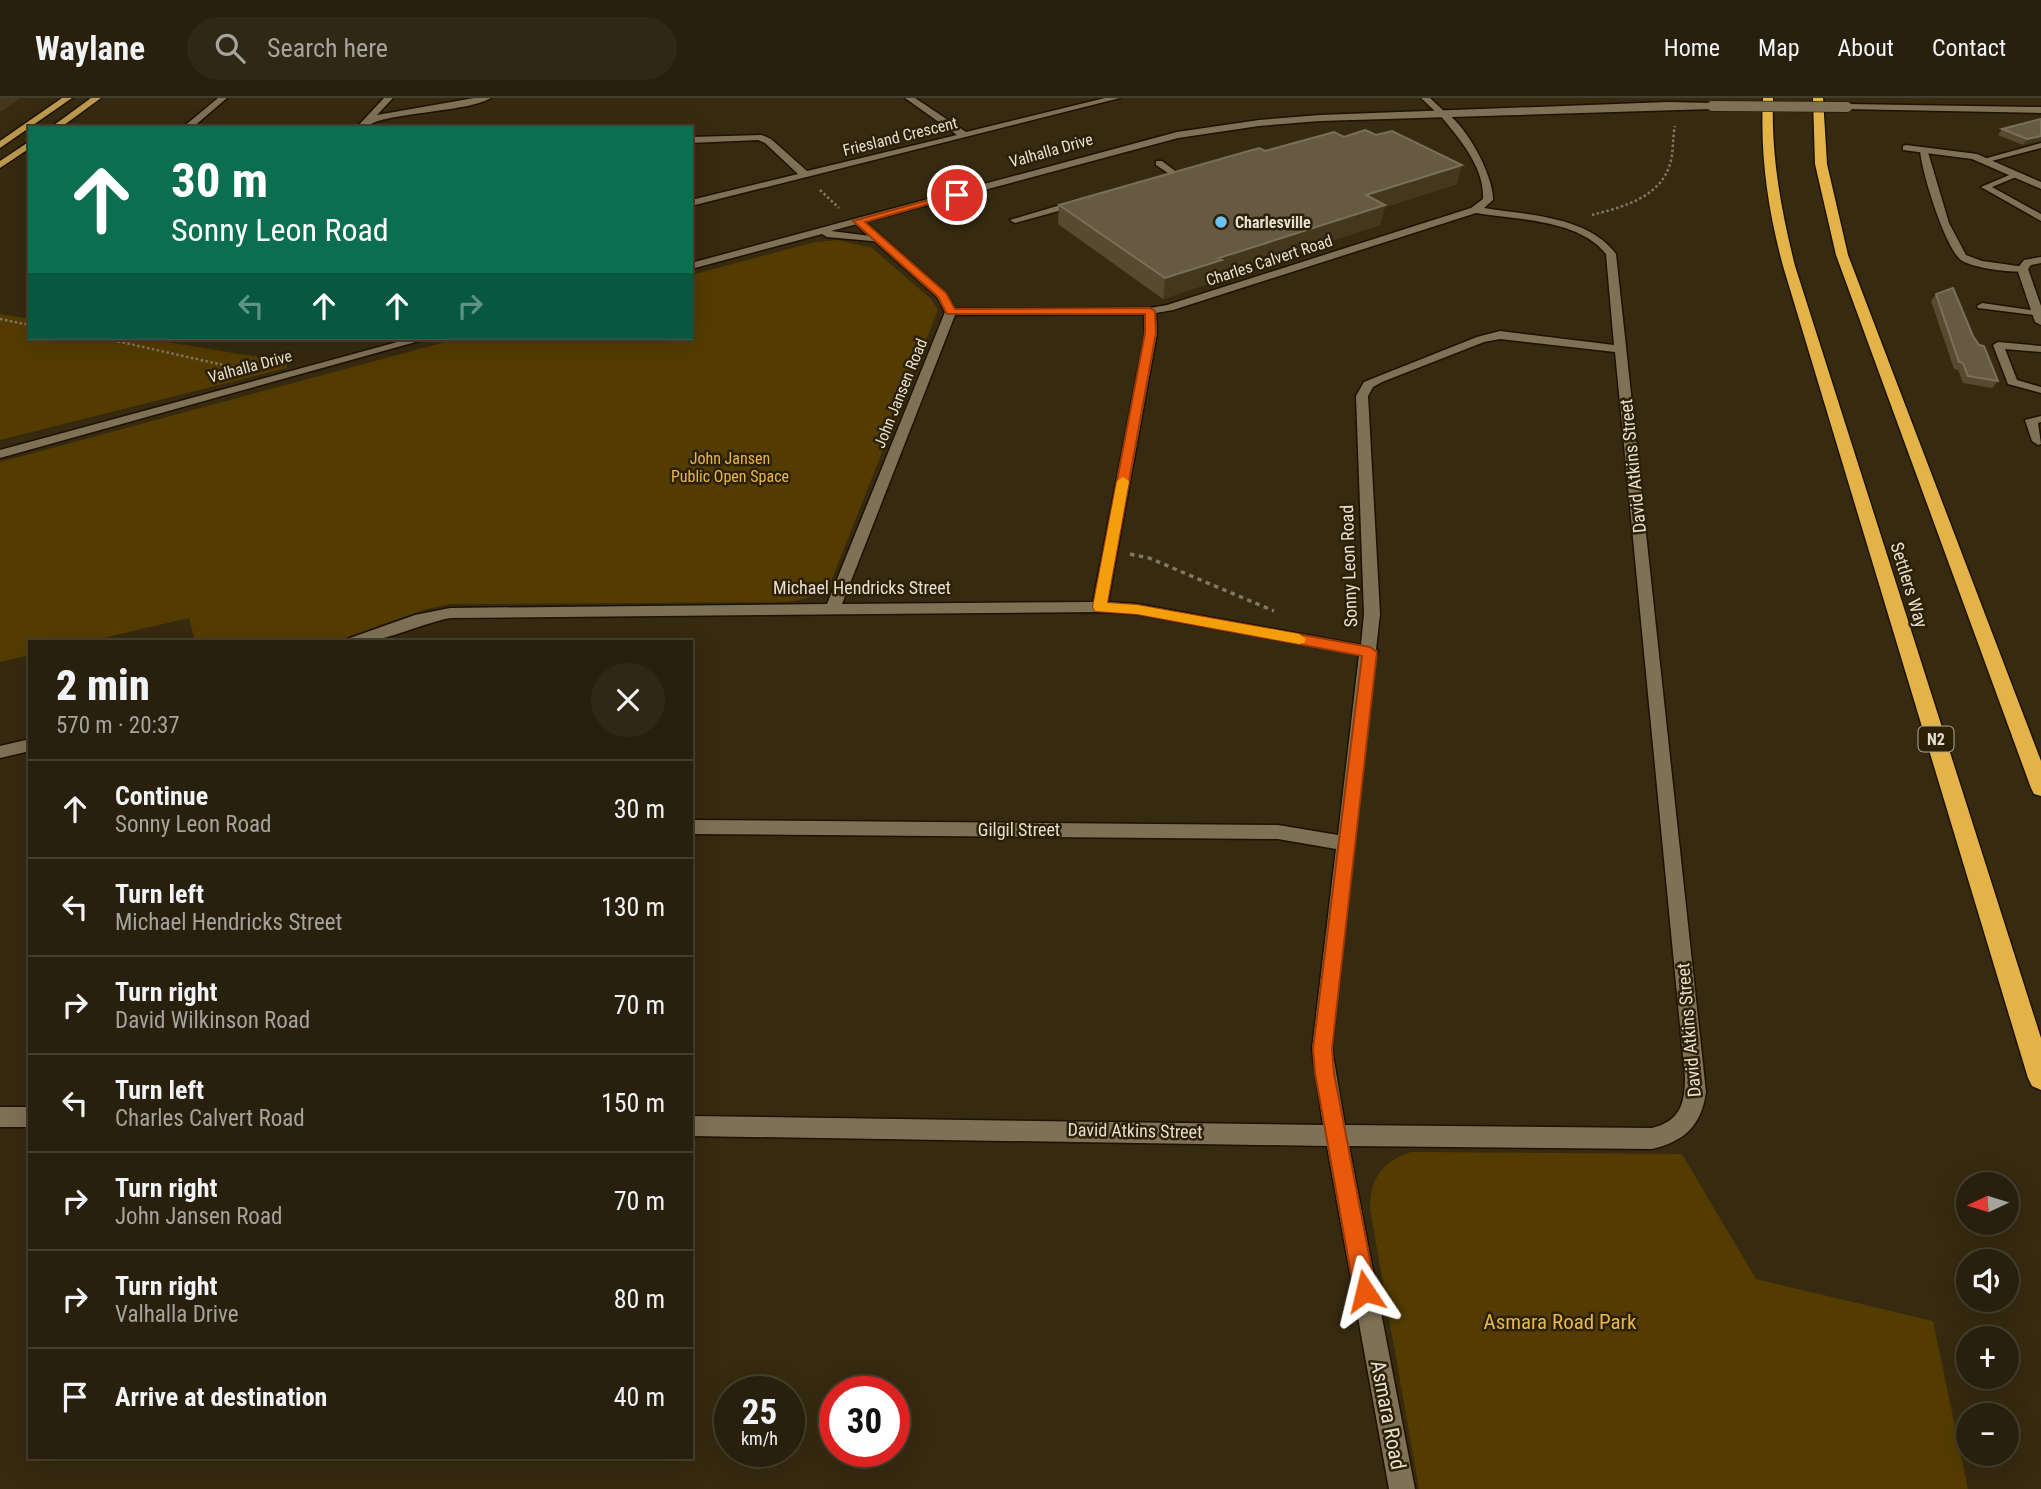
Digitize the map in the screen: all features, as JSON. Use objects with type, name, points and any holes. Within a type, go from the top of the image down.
[{"type":"highway","name":"Settlers Way","points":[[1768,98],[1767,137],[1771,183],[1789,266],[2041,1078]]},
{"type":"highway","points":[[1818,98],[1821,164],[1834,226],[1845,262],[2041,788]]},
{"type":"main road","points":[[0,145],[68,98]]},
{"type":"main road","points":[[57,126],[97,98]]},
{"type":"main road","points":[[0,165],[28,145]]},
{"type":"street","points":[[188,126],[223,98]]},
{"type":"street","points":[[362,126],[388,98]]},
{"type":"street","points":[[369,119],[487,98]]},
{"type":"street","points":[[909,98],[965,136]]},
{"type":"street","name":"Friesland Crescent","points":[[693,203],[1109,99]]},
{"type":"street","points":[[1425,102],[1443,114],[1460,132],[1489,189],[1488,200],[1475,210]]},
{"type":"street","name":"Valhalla Drive","points":[[1425,102],[2041,110]]},
{"type":"street","name":"Valhalla Drive","points":[[693,265],[1202,127],[1269,116],[1380,105]]},
{"type":"street","name":"Valhalla Drive","points":[[1177,135],[1284,121],[1678,106]]},
{"type":"street","points":[[693,140],[759,137],[768,141],[805,176]]},
{"type":"street","points":[[1906,148],[1966,154],[1984,159],[2041,186]]},
{"type":"street","name":"David Atkins Street","points":[[693,1126],[1645,1139],[1675,1130],[1686,1123],[1695,1106],[1696,1077],[1611,254],[1602,242],[1576,230],[1475,210]]},
{"type":"street","name":"Charles Calvert Road","points":[[951,312],[1150,311],[1192,302],[1475,210]]},
{"type":"street","points":[[858,221],[942,295],[948,301],[951,312]]},
{"type":"street","points":[[807,235],[838,234],[879,240]]},
{"type":"street","points":[[2040,320],[2021,269],[2028,262],[2041,260]]},
{"type":"street","points":[[1100,607],[1151,333],[1150,311]]},
{"type":"street","name":"John Jansen Road","points":[[833,609],[951,312]]},
{"type":"street","name":"Sonny Leon Road","points":[[1336,1133],[1322,1049],[1370,652],[1372,614],[1362,396],[1365,388],[1378,379],[1490,337],[1522,336],[1621,349]]},
{"type":"street","name":"Valhalla Drive","points":[[0,454],[417,340]]},
{"type":"street","name":"Valhalla Drive","points":[[0,446],[85,429]]},
{"type":"street","name":"Michael Hendricks Street","points":[[362,640],[420,619],[450,613],[1100,607],[1137,609],[1370,652]]},
{"type":"street","points":[[0,752],[28,745]]},
{"type":"street","name":"Gilgil Street","points":[[693,827],[1278,832],[1345,843]]},
{"type":"street","points":[[0,1117],[28,1117]]},
{"type":"street","name":"Asmara Road","points":[[1336,1133],[1402,1489]]},
{"type":"lane","points":[[1984,159],[2041,145]]},
{"type":"lane","points":[[1923,149],[1943,217],[1961,255],[1969,260],[2021,269]]},
{"type":"lane","points":[[1159,163],[1178,176]]},
{"type":"lane","points":[[1165,179],[1189,173]]},
{"type":"lane","points":[[2017,175],[1985,187],[2041,218]]},
{"type":"lane","points":[[1015,220],[1090,200]]},
{"type":"lane","points":[[1982,306],[2040,320]]},
{"type":"lane","points":[[2041,349],[1998,345],[2012,382],[2041,390]]},
{"type":"lane","points":[[2039,441],[2031,420],[2041,419]]},
{"type":"path","points":[[1576,230],[1587,217],[1642,200],[1664,180],[1671,161],[1676,122]]},
{"type":"path","points":[[805,176],[845,213]]},
{"type":"path","points":[[0,319],[28,325]]},
{"type":"path","points":[[112,340],[252,372]]},
{"type":"path","points":[[1110,550],[1149,558],[1279,613],[1284,637]]},
{"type":"green space","name":"John Jansen Public Open Space","points":[[838,240],[872,248],[931,299],[938,310],[832,579],[812,596],[786,602],[450,604],[423,610],[340,640],[194,640],[189,618],[95,640],[28,640],[28,655],[0,662],[0,462],[453,340],[693,340],[693,274],[815,242]]},
{"type":"green space","points":[[0,314],[28,319],[28,340],[155,340],[287,362],[287,368],[0,440]]},
{"type":"green space","name":"Asmara Road Park","points":[[1411,1152],[1682,1154],[1756,1279],[1933,1321],[1956,1431],[1956,1466],[1963,1466],[1968,1489],[1419,1489],[1370,1209],[1375,1180],[1385,1166]]},
{"type":"building","points":[[2041,119],[2041,136],[2027,139],[2002,129]]},
{"type":"building","name":"Charlesville","points":[[1365,130],[1376,135],[1392,131],[1462,165],[1366,195],[1385,205],[1165,278],[1059,205],[1259,148],[1265,151],[1334,132],[1344,137]]},
{"type":"building","points":[[1953,288],[1973,336],[1979,345],[1984,346],[1998,381],[1968,376],[1963,363],[1959,362],[1936,294]]},
{"type":"slow traffic","points":[[1123,481],[1100,607],[1137,609],[1299,639]]},
{"type":"place","name":"Charlesville","points":[[1221,222]]},
{"type":"route","points":[[957,195],[858,221],[942,295],[948,301],[951,312],[1150,311],[1151,333],[1100,607],[1137,609],[1370,652],[1322,1049],[1324,1073],[1365,1291]]}]
